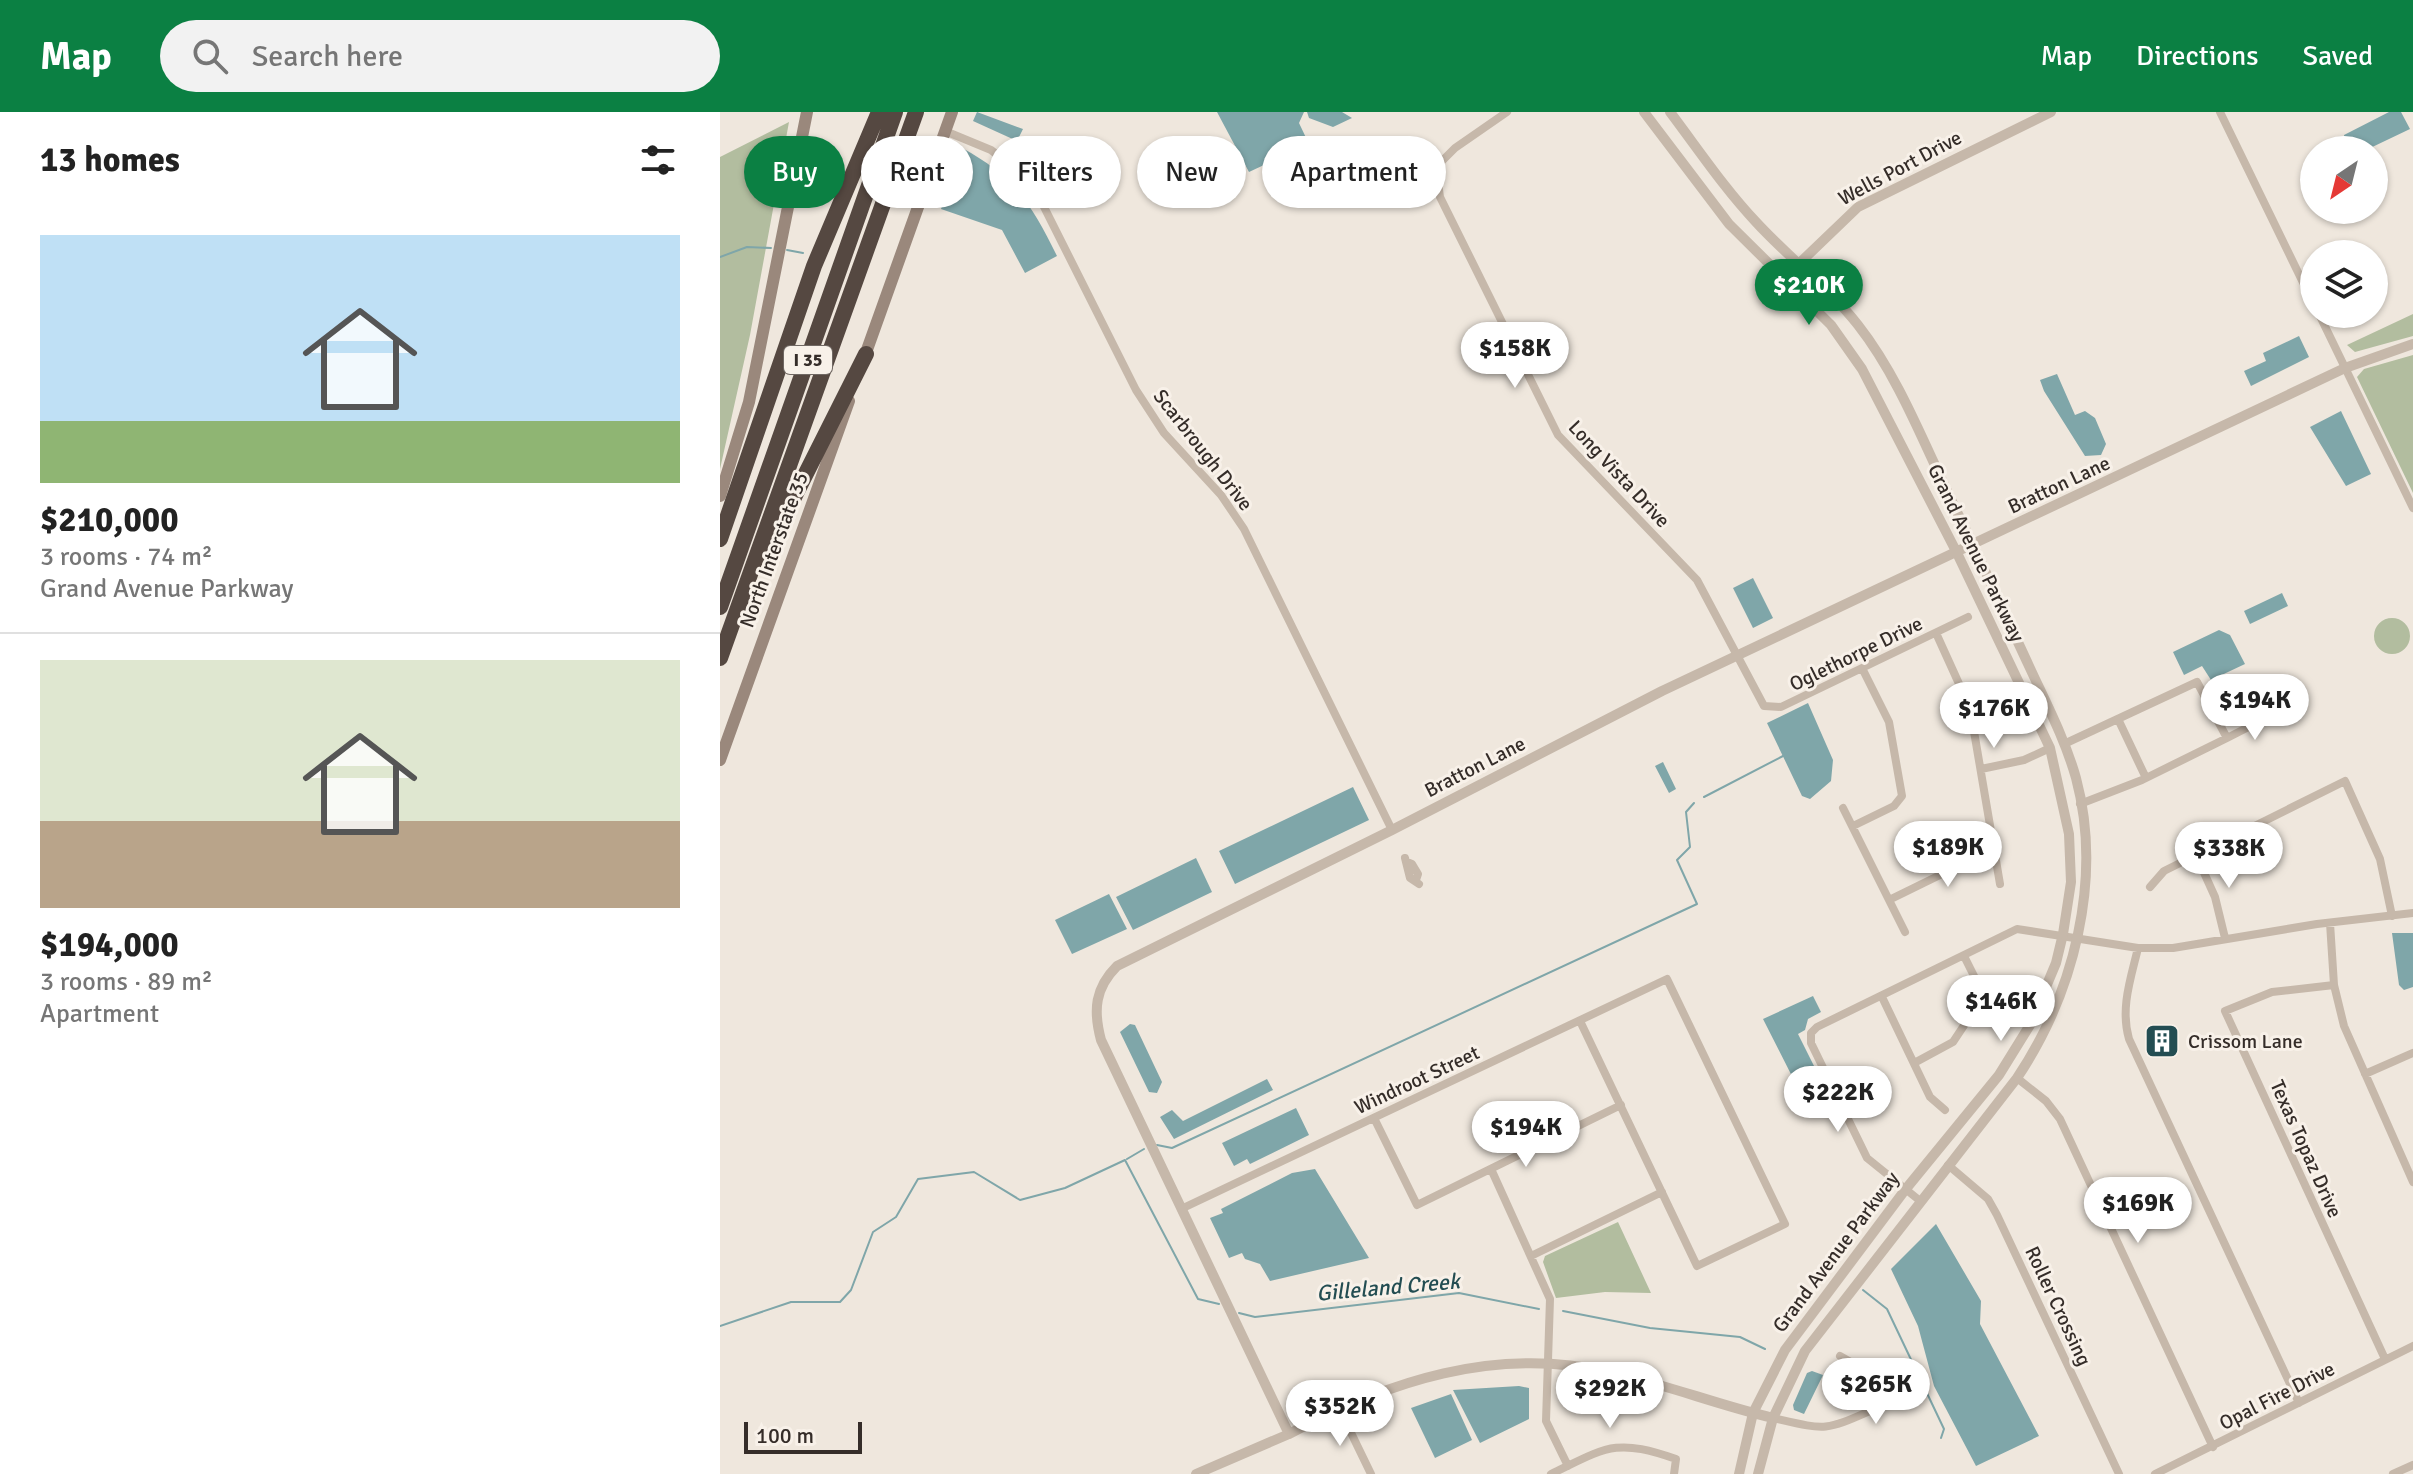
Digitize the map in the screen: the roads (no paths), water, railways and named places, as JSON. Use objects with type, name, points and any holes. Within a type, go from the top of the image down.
[{"type":"highway","points":[[720,539],[814,266],[879,112]]},
{"type":"highway","name":"I 35","points":[[720,607],[895,112]]},
{"type":"highway","name":"I 35","points":[[720,658],[916,112]]},
{"type":"highway","points":[[743,595],[866,354]]},
{"type":"main road","points":[[720,496],[749,402],[807,112]]},
{"type":"main road","name":"North Interstate 35","points":[[720,760],[952,112]]},
{"type":"street","name":"Long Vista Drive","points":[[1507,112],[1455,148],[1436,167],[1440,197],[1558,435],[1697,580],[1739,654]]},
{"type":"street","name":"Grand Avenue Parkway","points":[[1644,112],[1729,224],[1831,325],[1855,357],[1957,553],[2050,748],[2063,794],[2071,856],[2063,934],[2041,1002],[2016,1051],[1905,1190],[1785,1350],[1753,1413],[1739,1474]]},
{"type":"street","name":"Grand Avenue Parkway","points":[[1670,112],[1732,195],[1858,325],[1879,356],[1974,545],[2064,744],[2080,804],[2085,881],[2077,937],[2055,1012],[2017,1078],[1919,1200],[1805,1351],[1773,1418],[1758,1474]]},
{"type":"street","name":"Wells Port Drive","points":[[1784,278],[1858,207],[2051,112]]},
{"type":"street","points":[[2220,112],[2300,276]]},
{"type":"street","name":"Scarbrough Drive","points":[[945,131],[977,143],[1007,161],[1045,204],[1136,390],[1164,433],[1221,495],[1244,529],[1392,830]]},
{"type":"street","points":[[2326,328],[2413,508]]},
{"type":"street","name":"Bratton Lane","points":[[1289,1434],[1101,1040],[1096,1004],[1107,976],[1133,955],[1392,830],[1739,654],[2345,368],[2413,344]]},
{"type":"street","name":"Oglethorpe Drive","points":[[1739,654],[1761,702],[1769,708],[1781,707],[1968,617]]},
{"type":"street","points":[[1936,633],[1970,708],[2000,884]]},
{"type":"street","points":[[1853,826],[1894,806],[1902,796],[1889,722],[1862,668]]},
{"type":"street","points":[[1981,769],[2024,760],[2064,744],[2197,682],[2227,738]]},
{"type":"street","points":[[2080,804],[2146,778],[2268,717]]},
{"type":"street","points":[[2118,719],[2146,778]]},
{"type":"street","points":[[2150,887],[2164,871],[2345,781],[2380,859],[2392,916]]},
{"type":"street","points":[[1843,808],[1905,932]]},
{"type":"street","points":[[1889,900],[1993,849]]},
{"type":"street","points":[[2196,855],[2215,897],[2225,938]]},
{"type":"street","points":[[1406,860],[1408,874],[1418,882]]},
{"type":"street","points":[[1919,1200],[1867,1158],[1811,1043],[1811,1033],[2017,929],[2138,948],[2173,948],[2413,913]]},
{"type":"street","points":[[2330,923],[2334,985],[2344,1026],[2413,1182]]},
{"type":"street","points":[[2138,948],[2125,1003],[2124,1024],[2129,1039],[2299,1403]]},
{"type":"street","points":[[1916,1062],[1953,1042],[1981,1000],[1982,992],[1964,956]]},
{"type":"street","name":"Windroot Street","points":[[1181,1209],[1667,979],[1785,1224],[1697,1266],[1662,1192]]},
{"type":"street","name":"Texas Topaz Drive","points":[[2334,985],[2272,992],[2225,1011],[2385,1359]]},
{"type":"street","points":[[1882,997],[1916,1062],[1930,1097],[1945,1110]]},
{"type":"street","points":[[1531,1256],[1662,1192],[1580,1021]]},
{"type":"street","points":[[2365,1074],[2413,1053]]},
{"type":"street","points":[[2017,1078],[2046,1101],[2060,1119],[2213,1447]]},
{"type":"street","points":[[1374,1118],[1417,1205],[1621,1105]]},
{"type":"street","name":"Roller Crossing","points":[[1948,1165],[1988,1199],[1997,1215],[2119,1474]]},
{"type":"street","points":[[1491,1169],[1550,1299],[1546,1421],[1568,1466]]},
{"type":"street","name":"Opal Fire Drive","points":[[2155,1474],[2413,1346]]},
{"type":"street","points":[[1196,1474],[1396,1384],[1441,1372],[1510,1364],[1547,1364],[1606,1371],[1753,1413],[1827,1429],[1879,1407],[1854,1364],[1840,1356]]},
{"type":"street","points":[[1339,1408],[1371,1474]]},
{"type":"street","points":[[1551,1474],[1611,1446],[1639,1446],[1676,1459],[1674,1474]]},
{"type":"street","points":[[2393,1474],[2413,1465]]},
{"type":"water","points":[[977,112],[1023,129],[1020,136],[1006,136],[973,121]]},
{"type":"water","points":[[1217,112],[1304,112],[1299,123],[1305,136],[1262,136],[1262,166],[1249,172],[1246,166],[1246,136],[1230,136]]},
{"type":"water","points":[[1307,112],[1342,112],[1352,118],[1333,127],[1309,118]]},
{"type":"water","points":[[2389,112],[2401,112],[2410,129],[2388,140],[2388,136],[2344,135]]},
{"type":"water","points":[[973,155],[989,166],[989,208],[1031,208],[1057,256],[1025,273],[1002,230],[941,209],[973,208]]},
{"type":"water","points":[[2299,336],[2309,357],[2251,386],[2244,371],[2266,361],[2263,353]]},
{"type":"water","points":[[2057,374],[2075,415],[2085,411],[2095,418],[2106,444],[2101,455],[2085,456],[2044,391],[2040,380]]},
{"type":"water","points":[[2341,411],[2371,474],[2346,486],[2310,427]]},
{"type":"water","points":[[1753,578],[1773,618],[1753,628],[1733,588]]},
{"type":"water","points":[[2282,593],[2288,606],[2250,624],[2244,611]]},
{"type":"water","points":[[2219,630],[2230,635],[2245,664],[2211,680],[2202,666],[2184,675],[2173,652]]},
{"type":"water","points":[[1808,703],[1833,760],[1831,781],[1810,799],[1802,796],[1767,723]]},
{"type":"water","points":[[1663,762],[1676,789],[1669,793],[1655,766]]},
{"type":"water","points":[[1353,787],[1369,820],[1235,884],[1219,851]]},
{"type":"water","points":[[1196,858],[1212,892],[1133,930],[1116,897]]},
{"type":"water","points":[[1109,894],[1127,929],[1072,954],[1055,920]]},
{"type":"water","points":[[2392,933],[2413,933],[2413,987],[2404,990],[2399,985]]},
{"type":"water","points":[[1813,996],[1821,1012],[1808,1019],[1805,1030],[1798,1034],[1824,1086],[1802,1096],[1763,1019]]},
{"type":"water","points":[[1130,1024],[1135,1025],[1162,1082],[1157,1093],[1149,1092],[1120,1032]]},
{"type":"water","points":[[1267,1079],[1273,1090],[1174,1139],[1160,1117],[1172,1110],[1183,1121]]},
{"type":"water","points":[[1296,1108],[1309,1135],[1250,1164],[1247,1159],[1234,1166],[1222,1143]]},
{"type":"water","points":[[1315,1169],[1369,1258],[1270,1281],[1260,1264],[1245,1259],[1242,1253],[1229,1258],[1210,1218],[1223,1213],[1221,1209],[1292,1173]]},
{"type":"water","points":[[1936,1224],[1981,1301],[1980,1324],[2039,1436],[1976,1466],[1934,1386],[1918,1326],[1891,1269]]},
{"type":"water","points":[[1812,1371],[1823,1375],[1804,1414],[1794,1410],[1793,1405],[1807,1373]]},
{"type":"water","points":[[1529,1388],[1529,1419],[1480,1443],[1453,1390]]},
{"type":"water","points":[[1451,1394],[1472,1440],[1435,1458],[1411,1408]]},
{"type":"waterway","points":[[720,257],[747,247],[771,248]]},
{"type":"waterway","points":[[787,250],[803,253]]},
{"type":"waterway","points":[[1704,797],[1783,756]]},
{"type":"waterway","points":[[1157,1145],[1172,1148],[1697,904],[1677,860],[1690,847],[1686,812],[1694,803]]},
{"type":"waterway","points":[[1127,1159],[1144,1149]]},
{"type":"waterway","name":"Gilleland Creek","points":[[720,1326],[791,1302],[840,1302],[851,1290],[873,1232],[896,1217],[918,1179],[974,1172],[1020,1200],[1065,1188],[1125,1160],[1198,1299],[1219,1304]]},
{"type":"waterway","points":[[1863,1290],[1887,1309],[1944,1429],[1941,1438]]},
{"type":"waterway","name":"Gilleland Creek","points":[[1239,1313],[1255,1317],[1459,1293],[1539,1309]]},
{"type":"waterway","name":"Gilleland Creek","points":[[1563,1311],[1650,1328],[1740,1337],[1765,1349]]},
{"type":"place","name":"Crissom Lane","points":[[2162,1041]]}]
